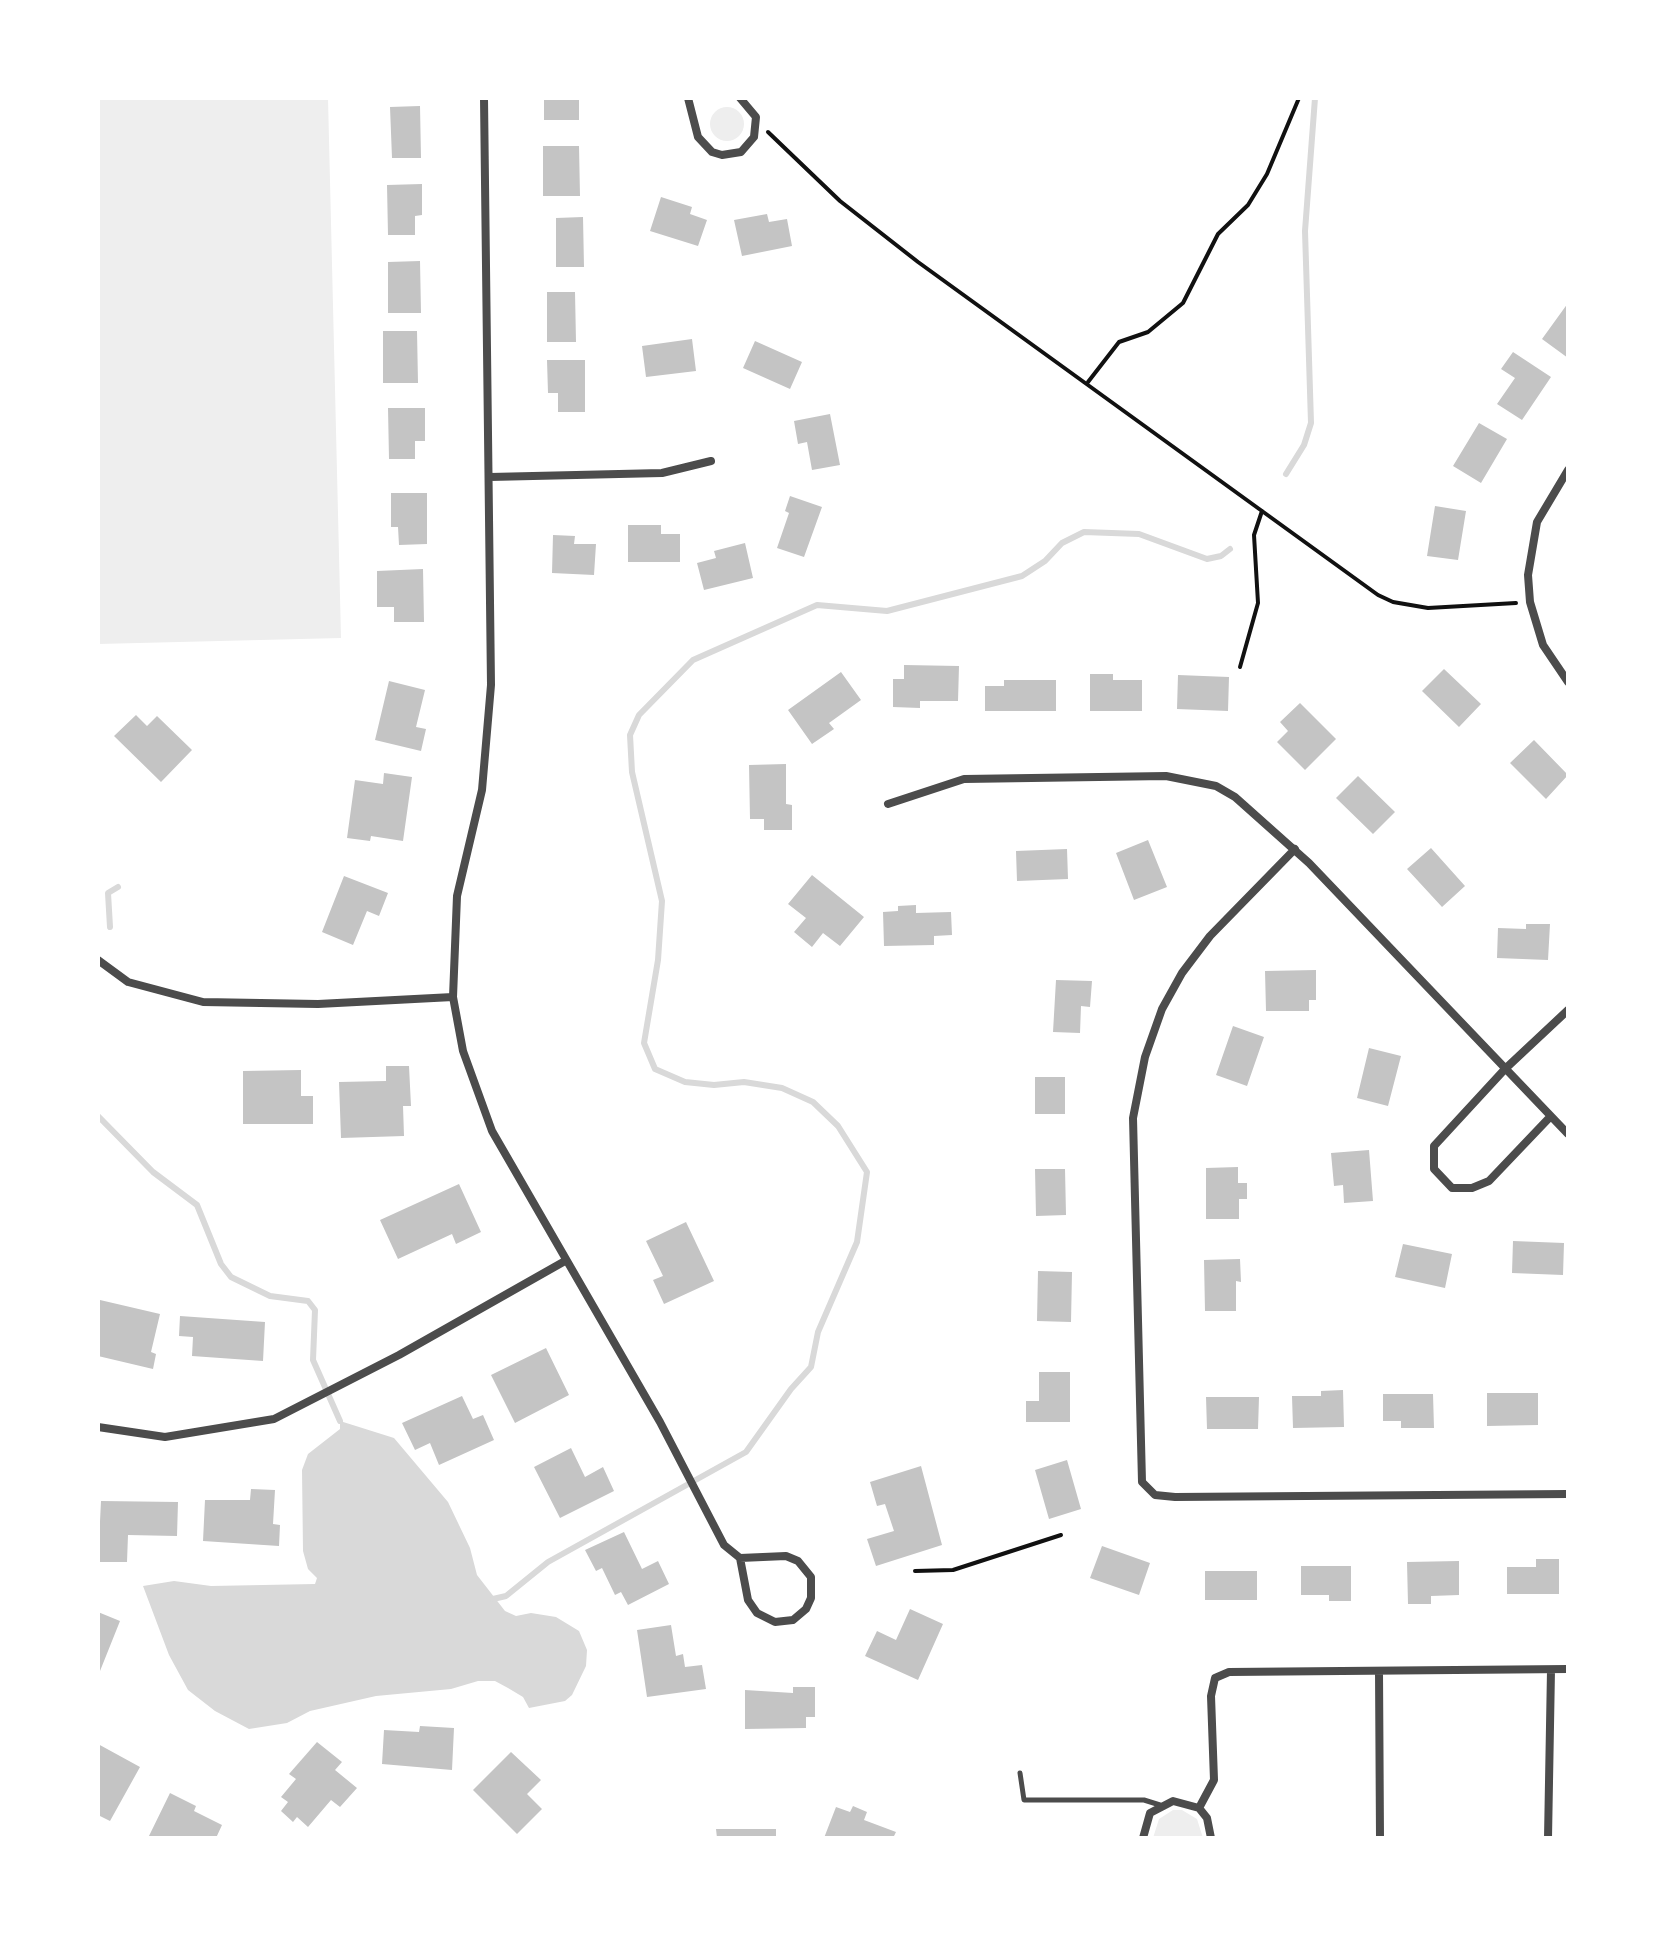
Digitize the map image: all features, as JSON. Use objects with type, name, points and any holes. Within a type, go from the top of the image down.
[{"type":"street","points":[[484,98],[491,685],[487,754],[457,896],[453,997],[463,1051],[487,1118],[565,1261],[660,1422],[724,1545],[740,1558],[748,1600],[757,1613],[775,1622],[793,1620],[806,1609],[811,1598],[811,1577],[798,1561],[786,1556],[740,1558]]},
{"type":"street","points":[[688,98],[698,137],[712,152],[722,155],[741,152],[749,145],[757,127],[751,108],[740,98]]},
{"type":"street","points":[[490,477],[662,473],[711,461]]},
{"type":"street","points":[[1568,470],[1537,522],[1528,575],[1530,602],[1543,645],[1568,682]]},
{"type":"street","points":[[888,804],[964,779],[1166,776],[1216,786],[1235,797],[1295,849],[1568,1134]]},
{"type":"street","points":[[1295,849],[1210,936],[1182,973],[1162,1009],[1145,1057],[1133,1118],[1142,1482],[1155,1495],[1175,1497],[1568,1494]]},
{"type":"street","points":[[98,960],[128,982],[203,1002],[318,1004],[453,997]]},
{"type":"street","points":[[1550,1117],[1489,1181],[1472,1188],[1452,1188],[1434,1169],[1434,1146],[1505,1069],[1568,1010]]},
{"type":"street","points":[[98,1427],[165,1437],[274,1419],[399,1355],[565,1261]]},
{"type":"street","points":[[1199,1808],[1214,1780],[1211,1696],[1215,1678],[1229,1672],[1568,1669]]},
{"type":"street","points":[[1548,1838],[1551,1670]]},
{"type":"street","points":[[1379,1671],[1380,1838]]},
{"type":"street","points":[[1143,1838],[1150,1813],[1160,1805],[1173,1801],[1199,1808],[1207,1818],[1211,1838]]},
{"type":"lane","points":[[1020,1773],[1024,1800],[1144,1800],[1160,1805]]},
{"type":"path","points":[[1088,383],[1119,342],[1148,332],[1183,303],[1218,234],[1248,205],[1267,174],[1299,98]]},
{"type":"path","points":[[757,127],[769,132],[840,201],[918,262],[1393,602],[1428,608],[1530,602]]},
{"type":"path","points":[[1240,667],[1259,596],[1254,535],[1262,511]]},
{"type":"path","points":[[915,1571],[953,1570],[1061,1535]]},
{"type":"shaded area","points":[[98,98],[328,98],[341,638],[98,644]]},
{"type":"shaded area","points":[[727,107],[739,112],[744,124],[739,136],[727,141],[715,136],[710,124],[715,112]]},
{"type":"shaded area","points":[[340,1421],[394,1438],[448,1502],[470,1548],[477,1575],[505,1611],[516,1616],[531,1613],[556,1617],[579,1631],[587,1650],[586,1666],[572,1695],[565,1701],[529,1708],[523,1697],[495,1681],[478,1681],[451,1689],[376,1696],[310,1711],[287,1723],[249,1729],[215,1711],[188,1690],[169,1655],[143,1586],[174,1581],[211,1586],[315,1584],[317,1578],[308,1569],[303,1551],[302,1470],[308,1454],[340,1429]]},
{"type":"shaded area","points":[[1173,1810],[1182,1810],[1197,1819],[1203,1838],[1153,1838],[1159,1819]]},
{"type":"building","points":[[544,98],[579,99],[579,120],[544,120]]},
{"type":"building","points":[[420,106],[421,158],[392,158],[390,107]]},
{"type":"building","points":[[543,146],[579,146],[580,196],[543,196]]},
{"type":"building","points":[[422,184],[422,215],[415,216],[415,235],[388,235],[387,185]]},
{"type":"building","points":[[661,197],[692,207],[690,214],[707,220],[698,246],[650,231]]},
{"type":"building","points":[[767,214],[769,222],[787,219],[792,246],[742,256],[734,220]]},
{"type":"building","points":[[583,217],[584,267],[556,267],[556,218]]},
{"type":"building","points":[[420,261],[421,313],[388,313],[388,262]]},
{"type":"building","points":[[547,292],[575,292],[576,342],[547,342]]},
{"type":"building","points":[[1568,303],[1568,358],[1542,339]]},
{"type":"building","points":[[383,331],[417,331],[418,383],[383,383]]},
{"type":"building","points":[[692,339],[696,371],[646,377],[642,346]]},
{"type":"building","points":[[755,341],[802,362],[790,389],[743,368]]},
{"type":"building","points":[[1513,352],[1551,377],[1522,420],[1497,404],[1515,378],[1501,369]]},
{"type":"building","points":[[547,360],[585,360],[585,412],[558,412],[558,393],[548,393]]},
{"type":"building","points":[[388,408],[425,408],[425,441],[415,441],[415,459],[389,459]]},
{"type":"building","points":[[830,414],[840,465],[812,470],[807,442],[798,444],[794,421]]},
{"type":"building","points":[[1479,423],[1507,439],[1481,483],[1453,466]]},
{"type":"building","points":[[391,493],[427,493],[427,544],[399,545],[398,527],[391,527]]},
{"type":"building","points":[[790,496],[822,507],[804,557],[777,548],[789,513],[785,511]]},
{"type":"building","points":[[1435,506],[1466,511],[1458,560],[1427,556]]},
{"type":"building","points":[[628,525],[661,525],[661,534],[680,534],[680,562],[628,562]]},
{"type":"building","points":[[553,535],[575,536],[574,544],[596,544],[594,575],[552,573]]},
{"type":"building","points":[[745,543],[753,578],[704,590],[697,563],[716,558],[714,551]]},
{"type":"building","points":[[423,569],[424,622],[394,622],[394,607],[377,607],[377,571]]},
{"type":"building","points":[[904,665],[959,666],[958,701],[920,701],[920,708],[893,707],[893,679],[904,679]]},
{"type":"building","points":[[1444,669],[1481,704],[1459,727],[1422,691]]},
{"type":"building","points":[[841,672],[861,700],[829,723],[834,729],[812,744],[788,710]]},
{"type":"building","points":[[1090,674],[1113,674],[1113,680],[1142,680],[1142,711],[1090,711]]},
{"type":"building","points":[[1178,675],[1229,677],[1228,711],[1177,709]]},
{"type":"building","points":[[1004,680],[1056,680],[1056,711],[985,711],[985,686],[1004,686]]},
{"type":"building","points":[[389,681],[425,690],[416,727],[426,729],[421,751],[375,740]]},
{"type":"building","points":[[1300,703],[1336,739],[1305,770],[1277,742],[1288,731],[1280,722]]},
{"type":"building","points":[[136,715],[147,726],[157,716],[192,750],[161,782],[114,736]]},
{"type":"building","points":[[1534,740],[1568,775],[1546,799],[1510,763]]},
{"type":"building","points":[[786,764],[786,804],[792,805],[792,830],[764,830],[764,819],[750,819],[749,765]]},
{"type":"building","points":[[384,773],[412,777],[403,841],[371,836],[370,841],[347,838],[355,780],[383,784]]},
{"type":"building","points":[[1358,776],[1395,812],[1373,834],[1336,798]]},
{"type":"building","points":[[1148,840],[1167,887],[1134,900],[1116,853]]},
{"type":"building","points":[[1431,848],[1465,886],[1442,907],[1407,869]]},
{"type":"building","points":[[1067,849],[1068,879],[1017,881],[1016,851]]},
{"type":"building","points":[[812,875],[864,917],[840,946],[823,933],[812,947],[794,932],[806,918],[788,904]]},
{"type":"building","points":[[344,876],[388,893],[379,916],[367,911],[353,945],[322,932]]},
{"type":"building","points":[[916,905],[916,913],[951,912],[952,935],[934,936],[934,945],[884,946],[883,912],[898,911],[898,906]]},
{"type":"building","points":[[1526,924],[1550,924],[1548,960],[1497,958],[1498,928],[1526,929]]},
{"type":"building","points":[[1316,970],[1316,1000],[1309,1000],[1309,1011],[1266,1011],[1265,971]]},
{"type":"building","points":[[1056,980],[1092,981],[1090,1007],[1081,1006],[1080,1033],[1053,1032]]},
{"type":"building","points":[[1233,1026],[1264,1037],[1247,1086],[1216,1075]]},
{"type":"building","points":[[1369,1048],[1401,1056],[1388,1106],[1357,1098]]},
{"type":"building","points":[[386,1066],[409,1066],[411,1106],[403,1106],[404,1136],[341,1138],[339,1082],[386,1081]]},
{"type":"building","points":[[301,1070],[301,1096],[313,1096],[313,1124],[243,1124],[243,1071]]},
{"type":"building","points":[[1035,1077],[1065,1077],[1065,1114],[1035,1114]]},
{"type":"building","points":[[1369,1150],[1373,1201],[1344,1203],[1343,1185],[1334,1186],[1331,1153]]},
{"type":"building","points":[[1238,1167],[1238,1183],[1247,1183],[1247,1199],[1239,1199],[1239,1219],[1206,1219],[1206,1168]]},
{"type":"building","points":[[1035,1169],[1065,1169],[1066,1215],[1036,1216]]},
{"type":"building","points":[[459,1184],[481,1232],[456,1244],[452,1234],[398,1259],[380,1220]]},
{"type":"building","points":[[686,1222],[714,1281],[664,1304],[653,1280],[663,1276],[646,1241]]},
{"type":"building","points":[[1513,1241],[1564,1243],[1563,1275],[1512,1273]]},
{"type":"building","points":[[1403,1244],[1452,1254],[1445,1288],[1395,1277]]},
{"type":"building","points":[[1240,1259],[1241,1282],[1236,1281],[1236,1311],[1205,1311],[1204,1260]]},
{"type":"building","points":[[1038,1271],[1072,1272],[1071,1322],[1037,1321]]},
{"type":"building","points":[[100,1300],[160,1314],[151,1352],[156,1354],[153,1369],[98,1356]]},
{"type":"building","points":[[180,1316],[265,1322],[263,1361],[192,1356],[193,1337],[179,1336]]},
{"type":"building","points":[[546,1348],[569,1395],[515,1423],[491,1375]]},
{"type":"building","points":[[1039,1372],[1070,1372],[1070,1422],[1026,1422],[1026,1401],[1039,1401]]},
{"type":"building","points":[[1343,1390],[1344,1427],[1293,1428],[1292,1396],[1321,1396],[1321,1391]]},
{"type":"building","points":[[1487,1393],[1538,1393],[1538,1425],[1487,1426]]},
{"type":"building","points":[[1383,1394],[1433,1394],[1434,1428],[1401,1428],[1401,1421],[1383,1421]]},
{"type":"building","points":[[462,1396],[473,1419],[483,1415],[494,1440],[439,1465],[430,1443],[415,1450],[402,1423]]},
{"type":"building","points":[[1206,1397],[1259,1397],[1258,1429],[1207,1429]]},
{"type":"building","points":[[571,1448],[585,1477],[603,1467],[614,1491],[560,1518],[534,1467]]},
{"type":"building","points":[[1067,1460],[1081,1509],[1049,1519],[1035,1470]]},
{"type":"building","points":[[921,1466],[942,1545],[876,1566],[867,1539],[894,1531],[885,1504],[877,1506],[870,1482]]},
{"type":"building","points":[[251,1489],[275,1490],[273,1524],[280,1525],[279,1546],[203,1541],[205,1500],[250,1500]]},
{"type":"building","points":[[101,1501],[178,1502],[177,1536],[128,1535],[127,1562],[98,1562]]},
{"type":"building","points":[[624,1532],[642,1569],[658,1561],[669,1584],[628,1605],[621,1592],[615,1595],[602,1568],[596,1571],[585,1550]]},
{"type":"building","points":[[1102,1546],[1150,1563],[1139,1595],[1090,1578]]},
{"type":"building","points":[[1536,1559],[1559,1559],[1559,1594],[1507,1594],[1507,1567],[1536,1567]]},
{"type":"building","points":[[1459,1561],[1459,1595],[1431,1596],[1431,1604],[1408,1604],[1407,1562]]},
{"type":"building","points":[[1301,1566],[1351,1566],[1351,1601],[1329,1601],[1329,1595],[1301,1595]]},
{"type":"building","points":[[1205,1571],[1257,1571],[1257,1600],[1205,1600]]},
{"type":"building","points":[[910,1609],[943,1624],[918,1680],[865,1656],[877,1631],[896,1640]]},
{"type":"building","points":[[98,1612],[120,1621],[98,1676]]},
{"type":"building","points":[[671,1625],[676,1656],[683,1654],[685,1667],[702,1665],[706,1689],[647,1697],[637,1630]]},
{"type":"building","points":[[793,1687],[815,1687],[815,1717],[806,1717],[806,1728],[745,1729],[745,1690],[793,1693]]},
{"type":"building","points":[[420,1726],[454,1728],[452,1770],[382,1764],[384,1730],[419,1732]]},
{"type":"building","points":[[317,1742],[342,1762],[335,1770],[357,1788],[340,1807],[331,1800],[308,1827],[297,1817],[293,1822],[281,1811],[288,1802],[281,1797],[296,1779],[289,1774]]},
{"type":"building","points":[[98,1744],[140,1767],[110,1821],[98,1815]]},
{"type":"building","points":[[511,1752],[541,1780],[527,1794],[542,1809],[517,1834],[473,1790]]},
{"type":"building","points":[[170,1793],[196,1806],[194,1811],[222,1825],[216,1838],[148,1838]]},
{"type":"building","points":[[853,1806],[867,1812],[864,1820],[896,1832],[893,1838],[824,1838],[836,1807],[850,1812]]},
{"type":"building","points":[[716,1829],[776,1829],[776,1838],[717,1838]]},
{"type":"waterway","points":[[1286,474],[1304,445],[1311,423],[1305,231],[1315,98]]},
{"type":"waterway","points":[[493,1599],[506,1596],[548,1562],[746,1452],[791,1389],[811,1367],[818,1332],[857,1242],[867,1172],[838,1126],[813,1102],[782,1088],[744,1082],[714,1085],[685,1082],[655,1069],[644,1043],[658,960],[662,901],[632,772],[630,735],[639,715],[693,660],[817,605],[887,611],[1022,576],[1045,561],[1062,543],[1084,532],[1139,534],[1207,559],[1221,556],[1230,549]]},
{"type":"waterway","points":[[110,927],[108,893],[118,887]]},
{"type":"waterway","points":[[98,1116],[153,1172],[197,1205],[221,1264],[231,1277],[270,1296],[308,1301],[315,1310],[313,1360],[340,1421]]}]
